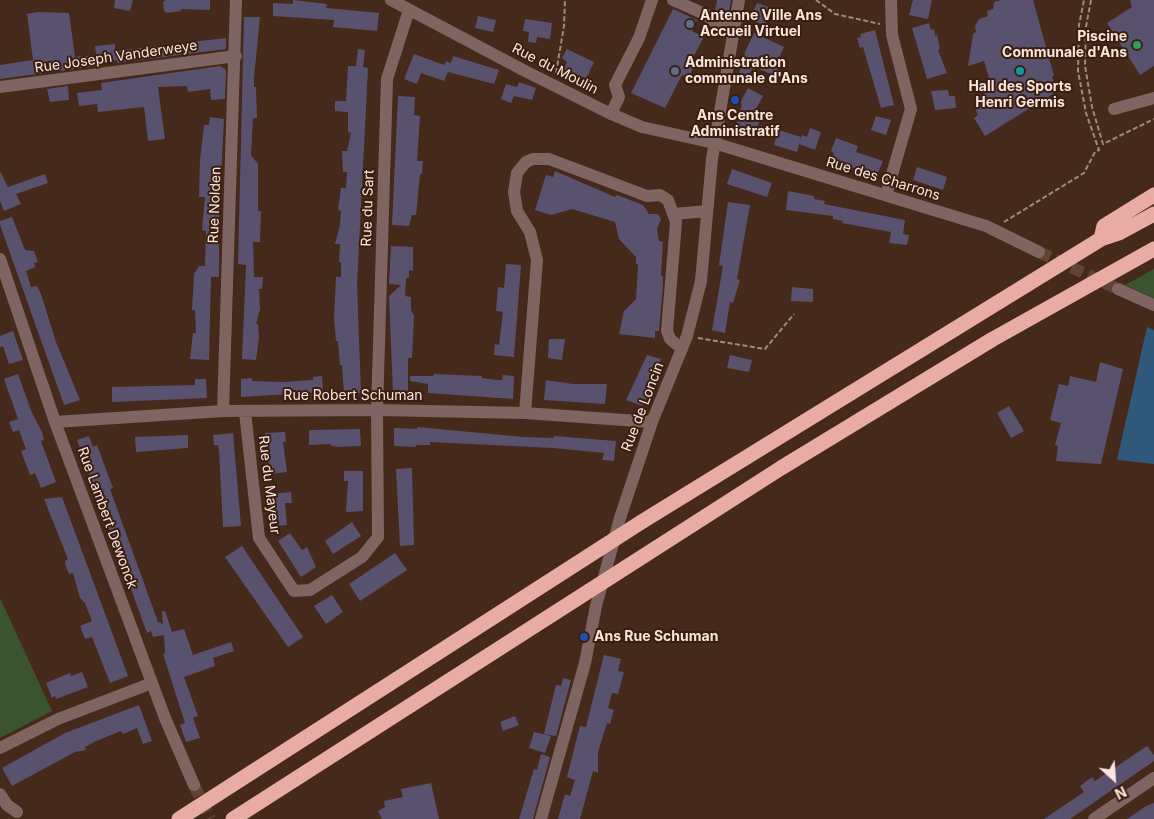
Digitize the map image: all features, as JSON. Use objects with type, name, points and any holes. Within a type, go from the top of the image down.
[{"type":"highway","points":[[1101,239],[1104,226],[1154,195]]},
{"type":"highway","points":[[179,819],[643,521],[1101,239],[1119,233],[1154,214]]},
{"type":"highway","points":[[233,819],[638,559],[993,339],[1154,249]]},
{"type":"street","name":"Rue Nolden","points":[[223,411],[236,56],[236,0]]},
{"type":"street","name":"Rue du Moulin","points":[[392,0],[553,86],[611,114],[642,127],[714,143]]},
{"type":"street","points":[[611,114],[619,97],[615,85],[639,38],[652,0]]},
{"type":"street","points":[[673,0],[734,29]]},
{"type":"street","name":"Rue de Loncin","points":[[541,819],[585,663],[596,606],[620,518],[652,422],[687,336],[701,281],[714,143],[739,0]]},
{"type":"street","points":[[886,196],[911,109],[892,27],[891,0]]},
{"type":"street","name":"Rue du Sart","points":[[377,410],[387,79],[409,10]]},
{"type":"street","name":"Rue Joseph Vanderweye","points":[[0,87],[236,56]]},
{"type":"street","points":[[1114,109],[1154,98]]},
{"type":"street","name":"Rue des Charrons","points":[[714,143],[993,229],[1039,252]]},
{"type":"street","points":[[525,413],[536,251],[530,232],[518,211],[514,192],[517,173],[526,162],[542,158],[550,159],[646,196],[660,195],[668,200],[674,214],[675,248],[667,332],[670,339],[682,349]]},
{"type":"street","points":[[674,214],[707,211]]},
{"type":"street","name":"Rue Lambert Dewonck","points":[[0,259],[55,422],[152,683],[194,785]]},
{"type":"street","points":[[1118,289],[1154,305]]},
{"type":"street","name":"Rue du Mayeur","points":[[245,412],[259,538],[294,591],[310,590],[362,557],[378,537],[377,410]]},
{"type":"street","name":"Rue Robert Schuman","points":[[55,422],[223,411],[377,410],[525,413],[652,422]]},
{"type":"street","points":[[0,748],[58,719],[152,683]]},
{"type":"street","points":[[1094,819],[1154,778]]},
{"type":"street","points":[[0,794],[7,805],[17,812]]},
{"type":"path","points":[[553,86],[564,26],[565,0]]},
{"type":"path","points":[[816,0],[834,14],[892,27]]},
{"type":"path","points":[[993,229],[1084,173],[1095,152],[1099,150],[1086,114],[1078,71],[1079,25],[1084,0]]},
{"type":"path","points":[[1091,0],[1086,27],[1085,66],[1092,107],[1103,144],[1154,119]]},
{"type":"path","points":[[687,336],[765,349],[794,314]]},
{"type":"green space","points":[[1154,269],[1154,298],[1125,285]]},
{"type":"green space","points":[[0,598],[52,711],[0,738]]},
{"type":"water","points":[[1147,327],[1154,330],[1154,464],[1117,460]]},
{"type":"building","points":[[115,0],[133,0],[130,11],[114,8]]},
{"type":"building","points":[[166,0],[210,0],[210,10],[181,9],[181,11],[167,13],[164,11],[163,2]]},
{"type":"building","points":[[293,0],[327,4],[326,8],[379,13],[377,31],[333,27],[334,20],[273,16],[273,3],[293,4]]},
{"type":"building","points":[[717,0],[731,0],[728,18],[715,11]]},
{"type":"building","points":[[913,0],[932,0],[928,19],[909,15]]},
{"type":"building","name":"Hall des Sports Henri Germis","points":[[1002,0],[1033,0],[1054,76],[1052,76],[1056,92],[985,136],[974,118],[978,115],[976,111],[981,95],[992,88],[984,61],[968,66],[973,34],[976,32],[975,26],[979,19],[988,16],[987,11],[993,9],[994,2]]},
{"type":"building","name":"Piscine Communale d'Ans","points":[[1130,0],[1154,0],[1154,66],[1140,75],[1107,23],[1132,7]]},
{"type":"building","points":[[757,3],[771,8],[765,25],[750,20]]},
{"type":"building","points":[[673,9],[697,20],[692,31],[704,37],[691,61],[696,63],[688,78],[682,75],[665,108],[631,93]]},
{"type":"building","points":[[38,12],[69,13],[75,57],[96,55],[97,66],[0,79],[0,65],[33,60],[27,14]]},
{"type":"building","points":[[478,16],[496,20],[493,32],[475,28]]},
{"type":"building","points":[[244,17],[260,17],[254,78],[257,118],[253,118],[251,155],[258,164],[258,211],[261,211],[260,242],[253,242],[254,277],[263,277],[262,289],[259,289],[260,309],[256,324],[258,324],[259,338],[256,360],[242,359],[246,265],[238,264]]},
{"type":"building","points":[[525,19],[552,23],[550,39],[537,37],[536,43],[528,42],[529,32],[523,31]]},
{"type":"building","points":[[929,23],[931,30],[934,29],[935,36],[937,35],[940,49],[938,50],[947,73],[927,79],[912,28]]},
{"type":"building","points":[[875,30],[894,105],[881,108],[863,47],[860,48],[857,38],[861,37],[860,34]]},
{"type":"building","points":[[754,33],[784,47],[779,57],[782,59],[775,76],[755,67],[748,77],[739,74],[745,52]]},
{"type":"building","points":[[226,38],[226,49],[117,63],[117,60],[97,62],[95,46],[115,44],[115,51]]},
{"type":"building","points":[[358,49],[365,50],[363,67],[368,68],[357,285],[361,393],[344,394],[342,365],[340,365],[334,318],[336,277],[341,277],[341,262],[339,262],[340,244],[335,244],[340,225],[341,211],[338,210],[341,188],[346,188],[347,172],[343,172],[342,151],[347,151],[351,133],[348,132],[348,112],[335,111],[335,101],[346,101],[348,66],[356,66]]},
{"type":"building","points":[[567,49],[594,62],[585,81],[563,71],[567,62],[562,58]]},
{"type":"building","points":[[414,54],[444,65],[446,61],[451,63],[453,56],[499,70],[494,84],[448,72],[444,81],[421,73],[417,84],[404,79]]},
{"type":"building","points":[[220,66],[226,70],[225,99],[211,100],[210,89],[188,92],[187,86],[158,87],[165,139],[148,141],[144,107],[98,112],[97,104],[79,106],[77,93],[102,90],[101,83]]},
{"type":"building","points":[[519,82],[536,88],[532,100],[514,96],[511,103],[501,99],[506,84],[517,87]]},
{"type":"building","points":[[68,86],[69,100],[50,102],[47,89]]},
{"type":"building","points":[[748,88],[763,96],[755,111],[762,114],[753,139],[735,131],[742,104],[740,103]]},
{"type":"building","points":[[948,90],[949,96],[955,96],[956,108],[935,110],[931,91]]},
{"type":"building","points":[[398,96],[415,97],[414,115],[420,116],[417,161],[423,161],[422,174],[420,174],[416,215],[412,215],[409,226],[392,225]]},
{"type":"building","points":[[876,116],[891,120],[886,135],[871,130]]},
{"type":"building","points":[[210,117],[224,119],[219,218],[219,277],[211,277],[209,360],[190,359],[193,333],[196,333],[195,310],[192,310],[194,274],[199,266],[205,266],[206,231],[202,230],[205,197],[199,197],[200,160],[204,125],[209,125]]},
{"type":"building","points":[[810,128],[821,132],[815,150],[799,144],[802,135],[807,137]]},
{"type":"building","points":[[778,130],[801,137],[797,152],[774,145]]},
{"type":"building","points":[[836,138],[858,146],[856,152],[883,161],[878,173],[872,171],[871,174],[831,160],[834,153],[831,151]]},
{"type":"building","points":[[917,167],[947,177],[943,190],[913,180]]},
{"type":"building","points":[[732,169],[772,183],[767,197],[727,184]]},
{"type":"building","points":[[0,171],[8,187],[45,174],[48,183],[16,194],[21,204],[4,211],[0,201]]},
{"type":"building","points":[[555,171],[615,197],[617,195],[643,205],[649,214],[658,214],[661,219],[657,229],[659,241],[663,242],[661,275],[663,276],[663,285],[659,331],[655,331],[655,338],[619,334],[624,311],[636,299],[638,264],[636,264],[636,257],[619,239],[615,222],[572,209],[551,215],[535,210],[546,175],[553,177]]},
{"type":"building","points":[[788,191],[814,196],[814,199],[825,201],[824,204],[905,220],[903,234],[909,235],[907,245],[889,243],[891,232],[842,223],[843,221],[833,219],[833,216],[786,210]]},
{"type":"building","points":[[728,202],[750,205],[737,279],[740,280],[733,303],[730,302],[725,333],[712,330],[723,266],[719,265]]},
{"type":"building","points":[[12,217],[25,250],[34,251],[38,262],[34,263],[35,267],[26,271],[31,287],[37,286],[41,294],[56,342],[80,400],[64,405],[0,225],[0,221]]},
{"type":"building","points":[[391,246],[413,247],[413,271],[409,270],[409,278],[406,278],[405,296],[411,297],[411,310],[414,316],[412,358],[408,358],[408,392],[393,392],[389,296],[401,285],[389,284]]},
{"type":"building","points":[[506,264],[521,265],[514,357],[494,355],[495,344],[499,345],[503,312],[496,311],[498,287],[504,288]]},
{"type":"building","points":[[792,287],[813,289],[813,302],[791,301]]},
{"type":"building","points":[[13,331],[23,360],[9,364],[3,346],[0,347],[0,336]]},
{"type":"building","points":[[549,339],[565,339],[562,360],[548,358]]},
{"type":"building","points":[[647,355],[661,359],[643,406],[626,400]]},
{"type":"building","points":[[730,355],[752,360],[749,372],[727,368]]},
{"type":"building","points":[[1100,362],[1123,369],[1101,464],[1056,461],[1058,446],[1055,445],[1061,423],[1050,420],[1059,384],[1068,386],[1070,376],[1096,382]]},
{"type":"building","points":[[18,374],[32,413],[42,432],[44,440],[41,441],[56,482],[41,488],[35,473],[30,475],[21,451],[26,449],[19,430],[13,432],[9,422],[18,419],[4,379]]},
{"type":"building","points":[[434,374],[482,376],[482,378],[497,380],[502,380],[503,375],[514,376],[513,399],[428,393],[428,384],[410,381],[410,376],[433,376]]},
{"type":"building","points":[[322,376],[323,392],[241,397],[241,379],[252,378],[252,381],[282,382],[313,380],[313,377]]},
{"type":"building","points":[[195,379],[206,379],[207,398],[112,402],[112,387],[195,385]]},
{"type":"building","points":[[546,380],[573,384],[607,384],[605,404],[544,400]]},
{"type":"building","points":[[1009,406],[1024,431],[1011,438],[997,413]]},
{"type":"building","points":[[417,427],[523,437],[554,438],[554,436],[616,441],[614,461],[602,460],[604,453],[553,448],[430,442],[430,445],[416,445],[416,447],[394,446],[394,428],[417,429]]},
{"type":"building","points":[[360,429],[361,446],[309,445],[309,430]]},
{"type":"building","points":[[285,432],[286,442],[283,442],[287,472],[270,474],[265,433]]},
{"type":"building","points":[[233,433],[241,526],[223,527],[219,450],[218,445],[214,445],[213,435]]},
{"type":"building","points":[[188,435],[188,448],[136,452],[135,437]]},
{"type":"building","points":[[89,436],[93,447],[97,445],[113,488],[110,489],[158,622],[163,624],[162,611],[165,611],[172,632],[184,629],[193,655],[231,642],[234,651],[213,658],[215,666],[184,677],[198,716],[193,718],[200,738],[186,742],[180,725],[185,723],[163,654],[165,654],[164,635],[153,637],[151,631],[147,633],[77,440]]},
{"type":"building","points":[[412,468],[414,545],[400,546],[396,469]]},
{"type":"building","points":[[344,471],[363,471],[363,511],[346,512],[348,481],[344,481]]},
{"type":"building","points":[[291,492],[292,503],[285,503],[287,525],[274,526],[271,494]]},
{"type":"building","points":[[62,497],[128,676],[110,683],[92,637],[85,639],[80,626],[92,621],[85,603],[80,598],[73,573],[69,574],[65,564],[65,561],[68,559],[44,499]]},
{"type":"building","points":[[352,522],[361,536],[333,554],[325,541]]},
{"type":"building","points":[[290,533],[302,550],[307,547],[316,567],[301,577],[278,541]]},
{"type":"building","points":[[242,546],[303,637],[288,647],[225,557]]},
{"type":"building","points":[[395,553],[407,570],[360,601],[349,584]]},
{"type":"building","points":[[332,595],[343,612],[326,624],[314,606]]},
{"type":"building","points":[[604,655],[621,659],[618,671],[624,672],[618,694],[612,693],[608,708],[614,710],[610,724],[607,723],[598,752],[598,773],[593,771],[580,819],[558,819],[565,794],[570,796],[575,780],[567,777],[580,726],[586,727]]},
{"type":"building","points":[[82,672],[88,687],[56,699],[55,696],[52,698],[46,683],[70,673],[71,676]]},
{"type":"building","points":[[563,678],[571,680],[556,736],[544,734],[556,685],[561,686]]},
{"type":"building","points":[[139,705],[152,741],[143,744],[137,728],[123,734],[121,731],[96,741],[85,747],[86,750],[75,752],[12,786],[2,768],[65,733]]},
{"type":"building","points":[[515,716],[519,725],[503,731],[500,722]]},
{"type":"building","points":[[534,732],[551,736],[545,753],[529,748]]},
{"type":"building","points":[[1147,746],[1154,755],[1154,761],[1070,819],[1044,819],[1084,792],[1080,786],[1092,777],[1095,781]]},
{"type":"building","points":[[541,754],[550,757],[533,819],[519,819],[534,769],[537,770]]},
{"type":"building","points":[[431,783],[439,819],[382,819],[378,811],[385,807],[384,801],[403,797],[401,789]]},
{"type":"building","points":[[1154,803],[1154,819],[1127,819],[1146,806]]},
{"type":"tunnel","points":[[1039,252],[1118,289]]},
{"type":"tunnel","points":[[194,785],[210,819]]},
{"type":"place","name":"Antenne Ville Ans Accueil Virtuel","points":[[690,24]]},
{"type":"place","name":"Piscine Communale d'Ans","points":[[1137,45]]},
{"type":"place","name":"Administration communale d'Ans","points":[[675,71]]},
{"type":"place","name":"Hall des Sports Henri Germis","points":[[1020,71]]},
{"type":"place","name":"Ans Centre Administratif","points":[[735,100]]},
{"type":"place","name":"Ans Rue Schuman","points":[[584,637]]}]
